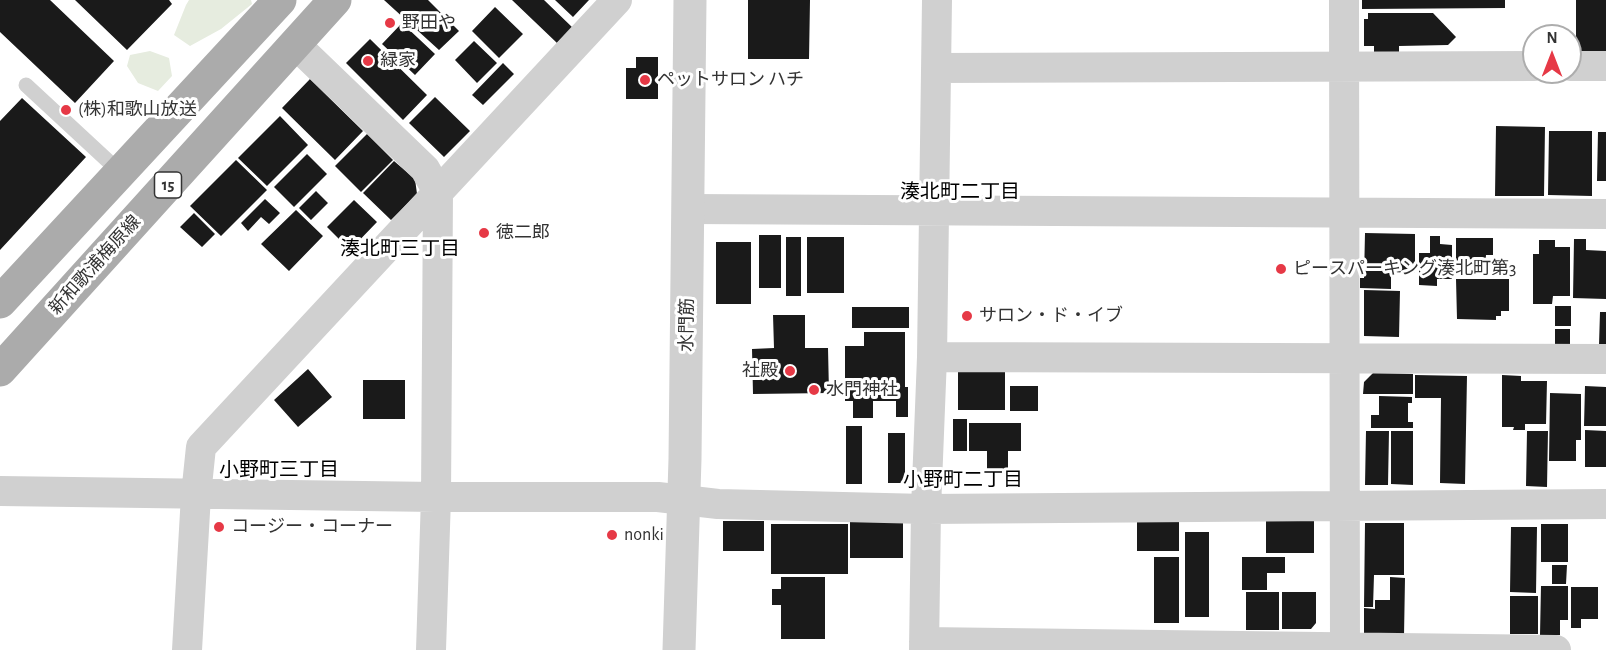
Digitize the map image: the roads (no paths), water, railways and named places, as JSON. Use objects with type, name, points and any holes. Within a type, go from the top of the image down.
[{"type":"main road","name":"15","points":[[0,302],[280,0]]},
{"type":"main road","name":"新和歌浦梅原線","points":[[0,370],[335,0]]},
{"type":"street","points":[[187,650],[201,447],[617,0]]},
{"type":"street","name":"水門筋","points":[[679,650],[689,209],[690,0]]},
{"type":"street","points":[[937,0],[932,357],[924,646],[1556,650]]},
{"type":"street","points":[[1344,0],[1345,648]]},
{"type":"street","points":[[295,44],[425,169],[438,192],[436,498],[431,650]]},
{"type":"street","points":[[936,68],[1522,66]]},
{"type":"street","points":[[1582,66],[1606,66]]},
{"type":"street","points":[[689,209],[1606,214]]},
{"type":"street","points":[[932,357],[1606,359]]},
{"type":"street","points":[[0,491],[436,498],[658,497],[718,504],[926,509],[1606,504]]},
{"type":"lane","points":[[26,85],[121,173]]},
{"type":"place","name":"野田や","points":[[390,23]]},
{"type":"place","name":"緑家","points":[[368,61]]},
{"type":"place","name":"ペットサロン ハチ","points":[[645,80]]},
{"type":"place","name":"(株)和歌山放送","points":[[66,110]]},
{"type":"place","name":"徳二郎","points":[[484,233]]},
{"type":"place","name":"ピースパーキング湊北町第3","points":[[1281,269]]},
{"type":"place","name":"サロン・ド・イブ","points":[[967,316]]},
{"type":"place","name":"社殿","points":[[790,371]]},
{"type":"place","name":"水門神社","points":[[814,390]]},
{"type":"place","name":"コージー・コーナー","points":[[219,527]]},
{"type":"place","name":"nonki","points":[[612,535]]},
{"type":"district","name":"湊北町二丁目","points":[[960,192]]},
{"type":"district","name":"湊北町三丁目","points":[[400,249]]},
{"type":"district","name":"小野町三丁目","points":[[279,470]]},
{"type":"district","name":"小野町二丁目","points":[[963,480]]}]
